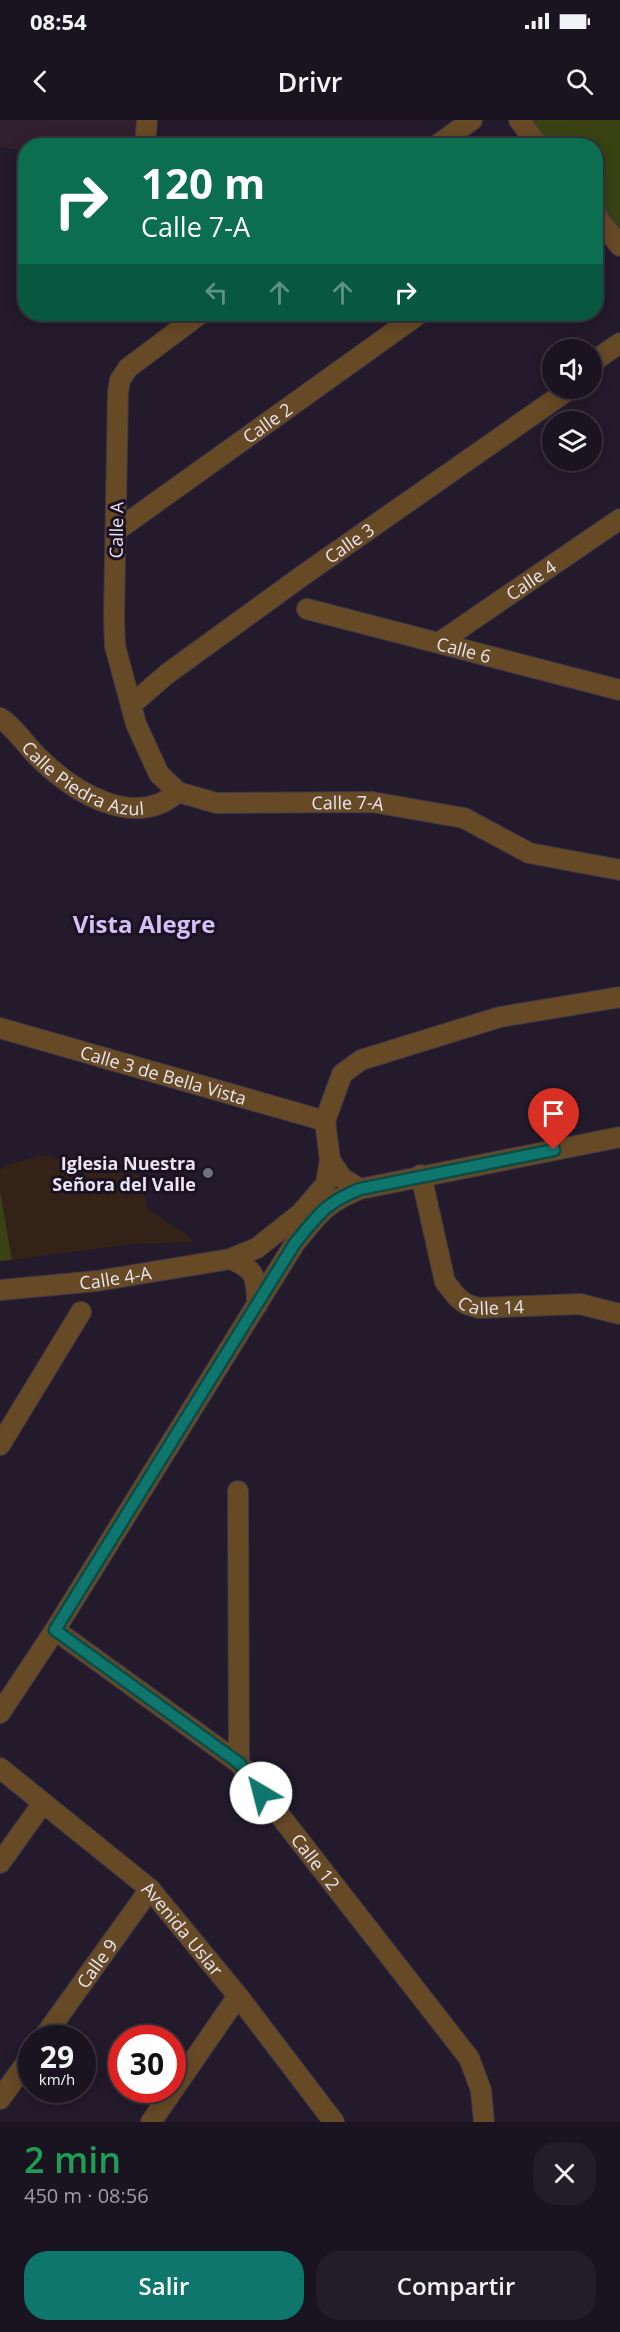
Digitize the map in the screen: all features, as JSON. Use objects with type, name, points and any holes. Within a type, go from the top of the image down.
[{"type":"street","points":[[146,138],[147,120]]},
{"type":"street","points":[[447,138],[472,120]]},
{"type":"street","points":[[519,120],[533,138]]},
{"type":"street","points":[[603,224],[620,246]]},
{"type":"street","name":"Calle A","points":[[129,699],[115,646],[118,392],[120,380],[128,369],[191,321]]},
{"type":"street","name":"Calle 2","points":[[116,531],[409,321]]},
{"type":"street","points":[[602,355],[620,343]]},
{"type":"street","points":[[602,366],[620,354]]},
{"type":"street","name":"Calle 3","points":[[300,573],[542,397]]},
{"type":"street","name":"Calle 3","points":[[129,699],[159,666],[555,399]]},
{"type":"street","name":"Calle 4","points":[[440,642],[620,519]]},
{"type":"street","name":"Calle 6","points":[[307,609],[616,686]]},
{"type":"street","points":[[129,699],[136,724],[159,774],[178,792]]},
{"type":"street","name":"Calle Piedra Azul","points":[[0,718],[39,758],[76,787],[113,806],[146,808],[166,803],[178,792]]},
{"type":"street","name":"Calle 7-A","points":[[178,792],[216,802],[372,802],[453,816],[464,819],[529,853],[620,870]]},
{"type":"street","points":[[230,1259],[257,1248],[301,1214],[326,1184],[330,1160],[325,1121],[342,1074],[361,1060],[500,1017],[620,997]]},
{"type":"street","name":"Calle 3 de Bella Vista","points":[[0,1028],[325,1121]]},
{"type":"street","points":[[0,1713],[55,1630],[295,1243],[326,1206],[360,1189],[620,1137]]},
{"type":"street","points":[[330,1160],[342,1178],[360,1189]]},
{"type":"street","name":"Calle 14","points":[[421,1176],[445,1282],[466,1304],[479,1308],[580,1304],[620,1314]]},
{"type":"street","points":[[230,1259],[247,1266],[253,1274],[257,1286],[256,1305]]},
{"type":"street","name":"Calle 4-A","points":[[0,1290],[97,1281],[230,1259]]},
{"type":"street","points":[[0,1445],[81,1312]]},
{"type":"street","points":[[238,1491],[239,1763]]},
{"type":"street","name":"Calle 12","points":[[55,1630],[239,1763],[469,2058],[481,2090],[484,2122]]},
{"type":"street","name":"Avenida Uslar","points":[[0,1768],[150,1889],[238,1996],[326,2119]]},
{"type":"street","points":[[0,1863],[43,1803]]},
{"type":"street","name":"Calle 9","points":[[52,2025],[150,1889]]},
{"type":"street","points":[[152,2122],[238,1996]]},
{"type":"street","points":[[0,2099],[18,2074]]},
{"type":"shaded area","points":[[0,120],[142,120],[137,138],[18,138],[18,150],[0,147]]},
{"type":"shaded area","points":[[43,1155],[139,1175],[148,1209],[189,1236],[194,1242],[134,1244],[12,1260],[0,1191],[0,1171],[6,1165]]},
{"type":"green space","points":[[519,120],[620,120],[620,246],[603,224],[603,138],[533,138]]},
{"type":"green space","points":[[0,1191],[12,1260],[0,1261]]},
{"type":"place","name":"Iglesia Nuestra Señora del Valle","points":[[208,1173]]},
{"type":"district","name":"Vista Alegre","points":[[144,923]]},
{"type":"route","points":[[261,1793],[239,1763],[55,1630],[295,1243],[326,1206],[360,1189],[554,1150]]}]
